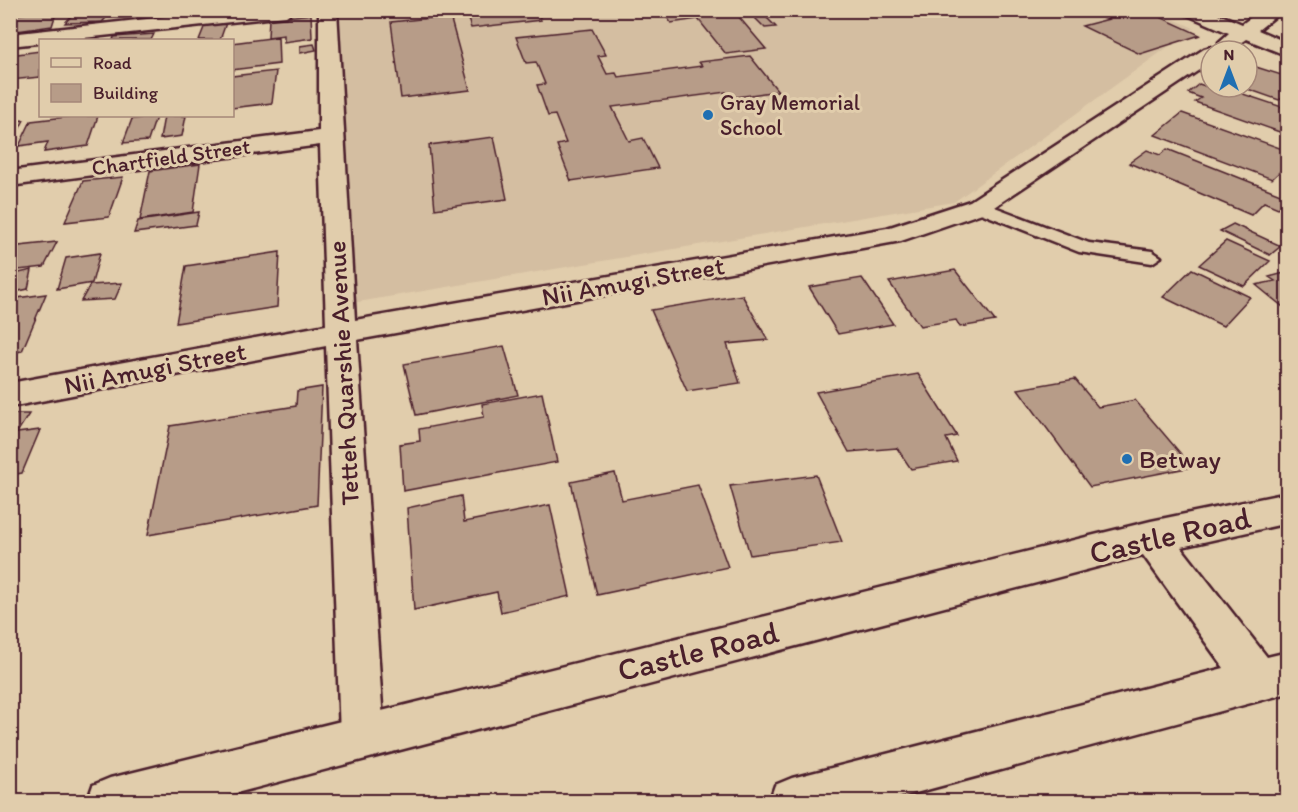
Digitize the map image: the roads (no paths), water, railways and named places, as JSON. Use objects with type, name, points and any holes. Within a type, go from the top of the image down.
[{"type":"street","points":[[10,40],[286,10]]},
{"type":"street","name":"Tetteh Quarshie Avenue","points":[[328,10],[331,136],[362,736]]},
{"type":"street","points":[[1192,10],[1287,50]]},
{"type":"street","name":"Nii Amugi Street","points":[[1233,39],[1274,10]]},
{"type":"street","name":"Nii Amugi Street","points":[[10,395],[341,333],[892,235],[979,206],[1199,61]]},
{"type":"street","name":"Chartfield Street","points":[[10,179],[331,136]]},
{"type":"street","name":"Castle Road","points":[[110,801],[1150,537],[1287,508]]},
{"type":"street","points":[[792,801],[1273,675],[1150,537]]},
{"type":"lane","points":[[979,206],[1086,249],[1152,257]]},
{"type":"place","name":"Gray Memorial School","points":[[708,115]]},
{"type":"place","name":"Betway","points":[[1127,459]]}]
